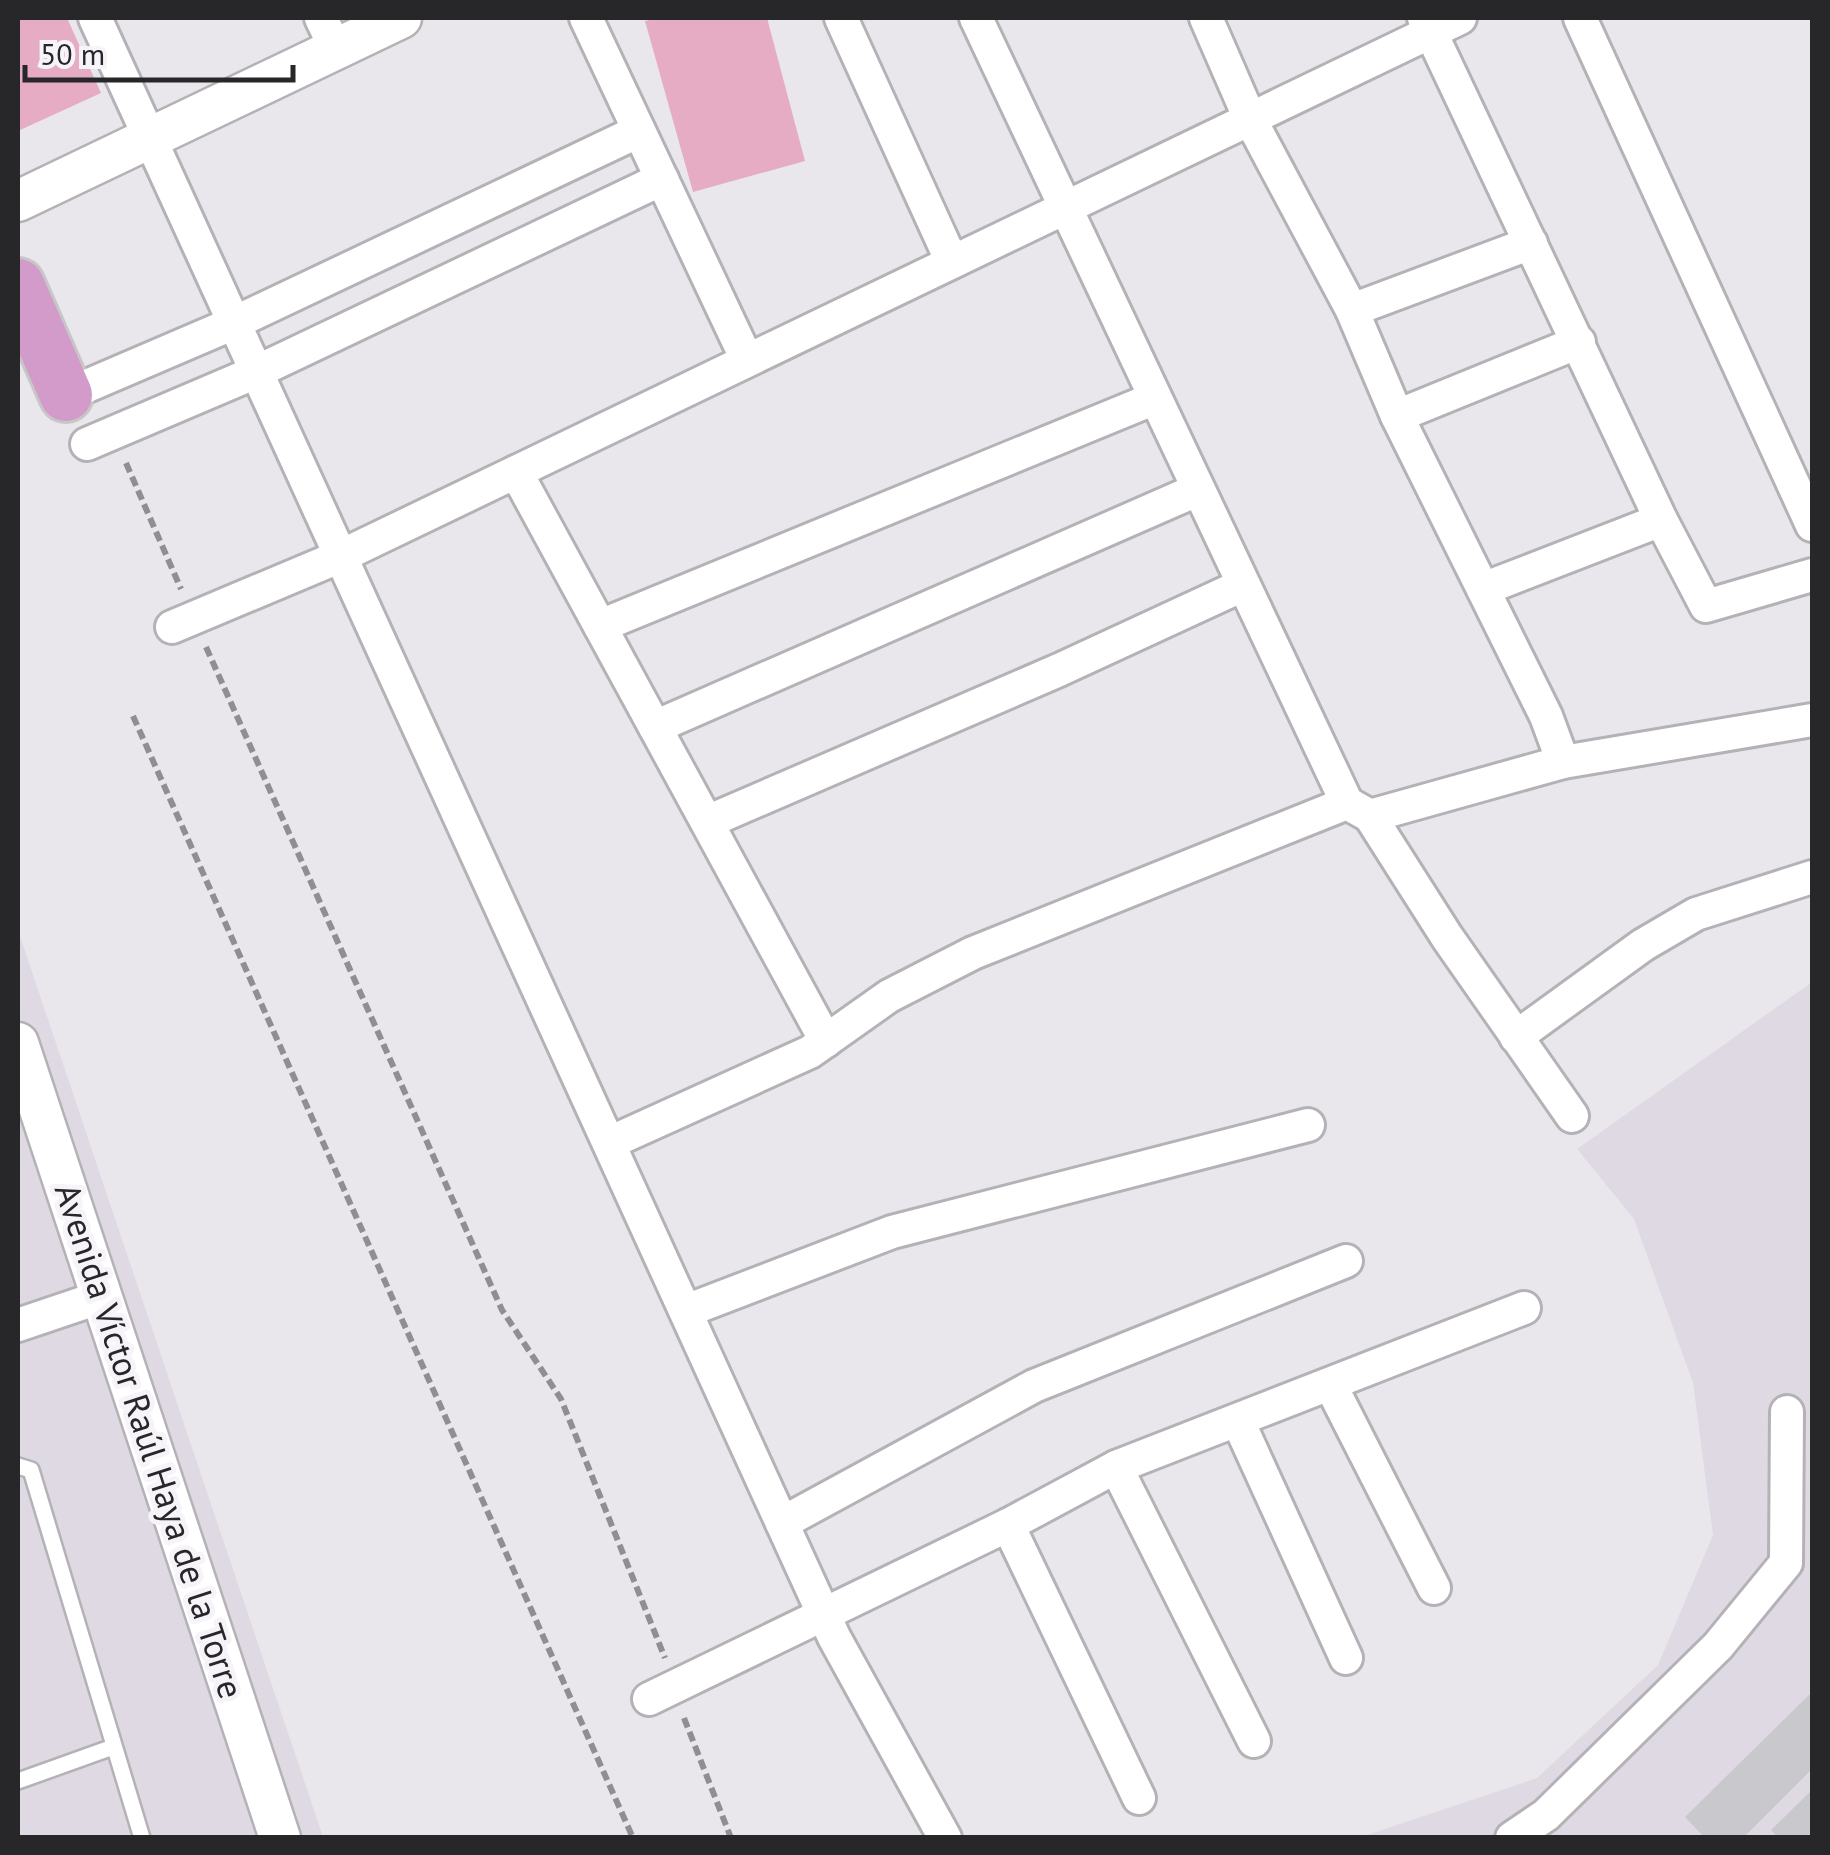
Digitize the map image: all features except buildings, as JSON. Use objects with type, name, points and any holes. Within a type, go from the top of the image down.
[{"type":"highway","points":[[18,285],[66,395]]},
{"type":"street","points":[[95,18],[824,1614],[945,1838]]},
{"type":"street","points":[[18,201],[150,138],[328,33],[401,18]]},
{"type":"street","points":[[586,18],[747,360]]},
{"type":"street","points":[[841,18],[952,262]]},
{"type":"street","points":[[976,18],[1197,490],[1358,810],[1572,1116]]},
{"type":"street","points":[[1206,18],[1250,118],[1352,310],[1397,416],[1546,716],[1563,762]]},
{"type":"street","points":[[1580,18],[1812,525]]},
{"type":"street","points":[[182,622],[341,556],[1250,118],[1438,22],[1531,243],[1660,520],[1706,606],[1812,575]]},
{"type":"street","points":[[66,395],[234,323],[640,131]]},
{"type":"street","points":[[100,438],[256,372],[662,180]]},
{"type":"street","points":[[1352,310],[1531,243]]},
{"type":"street","points":[[1397,416],[1578,342]]},
{"type":"street","points":[[600,626],[1154,399]]},
{"type":"street","points":[[516,472],[826,1041]]},
{"type":"street","points":[[655,728],[1197,490]]},
{"type":"street","points":[[1483,589],[1660,520]]},
{"type":"street","points":[[707,822],[1059,670],[1243,585]]},
{"type":"street","points":[[609,1143],[826,1041],[889,996],[973,953],[1358,810],[1563,762],[1812,720]]},
{"type":"street","points":[[1516,1037],[1643,945],[1696,914],[1812,877]]},
{"type":"street","name":"Avenida Víctor Raúl Haya de la Torre","points":[[18,1044],[280,1838]]},
{"type":"street","points":[[686,1311],[892,1232],[1308,1125]]},
{"type":"street","points":[[782,1523],[1034,1386],[1346,1261]]},
{"type":"street","points":[[18,1325],[101,1297]]},
{"type":"street","points":[[662,1694],[1008,1525],[1116,1467],[1524,1308]]},
{"type":"street","points":[[1331,1386],[1434,1588]]},
{"type":"street","points":[[1512,1838],[1546,1815],[1718,1646],[1786,1563],[1787,1412]]},
{"type":"street","points":[[1238,1421],[1346,1658]]},
{"type":"street","points":[[1116,1467],[1254,1741]]},
{"type":"street","points":[[1008,1525],[1140,1798]]},
{"type":"lane","points":[[18,1466],[31,1470],[142,1838]]},
{"type":"lane","points":[[18,1781],[113,1747]]},
{"type":"path","points":[[100,438],[502,1310],[561,1399],[658,1635],[662,1694],[731,1838]]},
{"type":"path","points":[[133,716],[633,1838]]},
{"type":"shaded area","points":[[18,18],[67,18],[101,93],[18,131]]},
{"type":"shaded area","points":[[767,18],[805,161],[693,192],[645,21]]},
{"type":"shaded area","points":[[18,930],[323,1837],[18,1837]]},
{"type":"shaded area","points":[[1812,982],[1812,1837],[1358,1838],[1537,1778],[1658,1665],[1713,1535],[1693,1383],[1634,1219],[1577,1149]]}]
